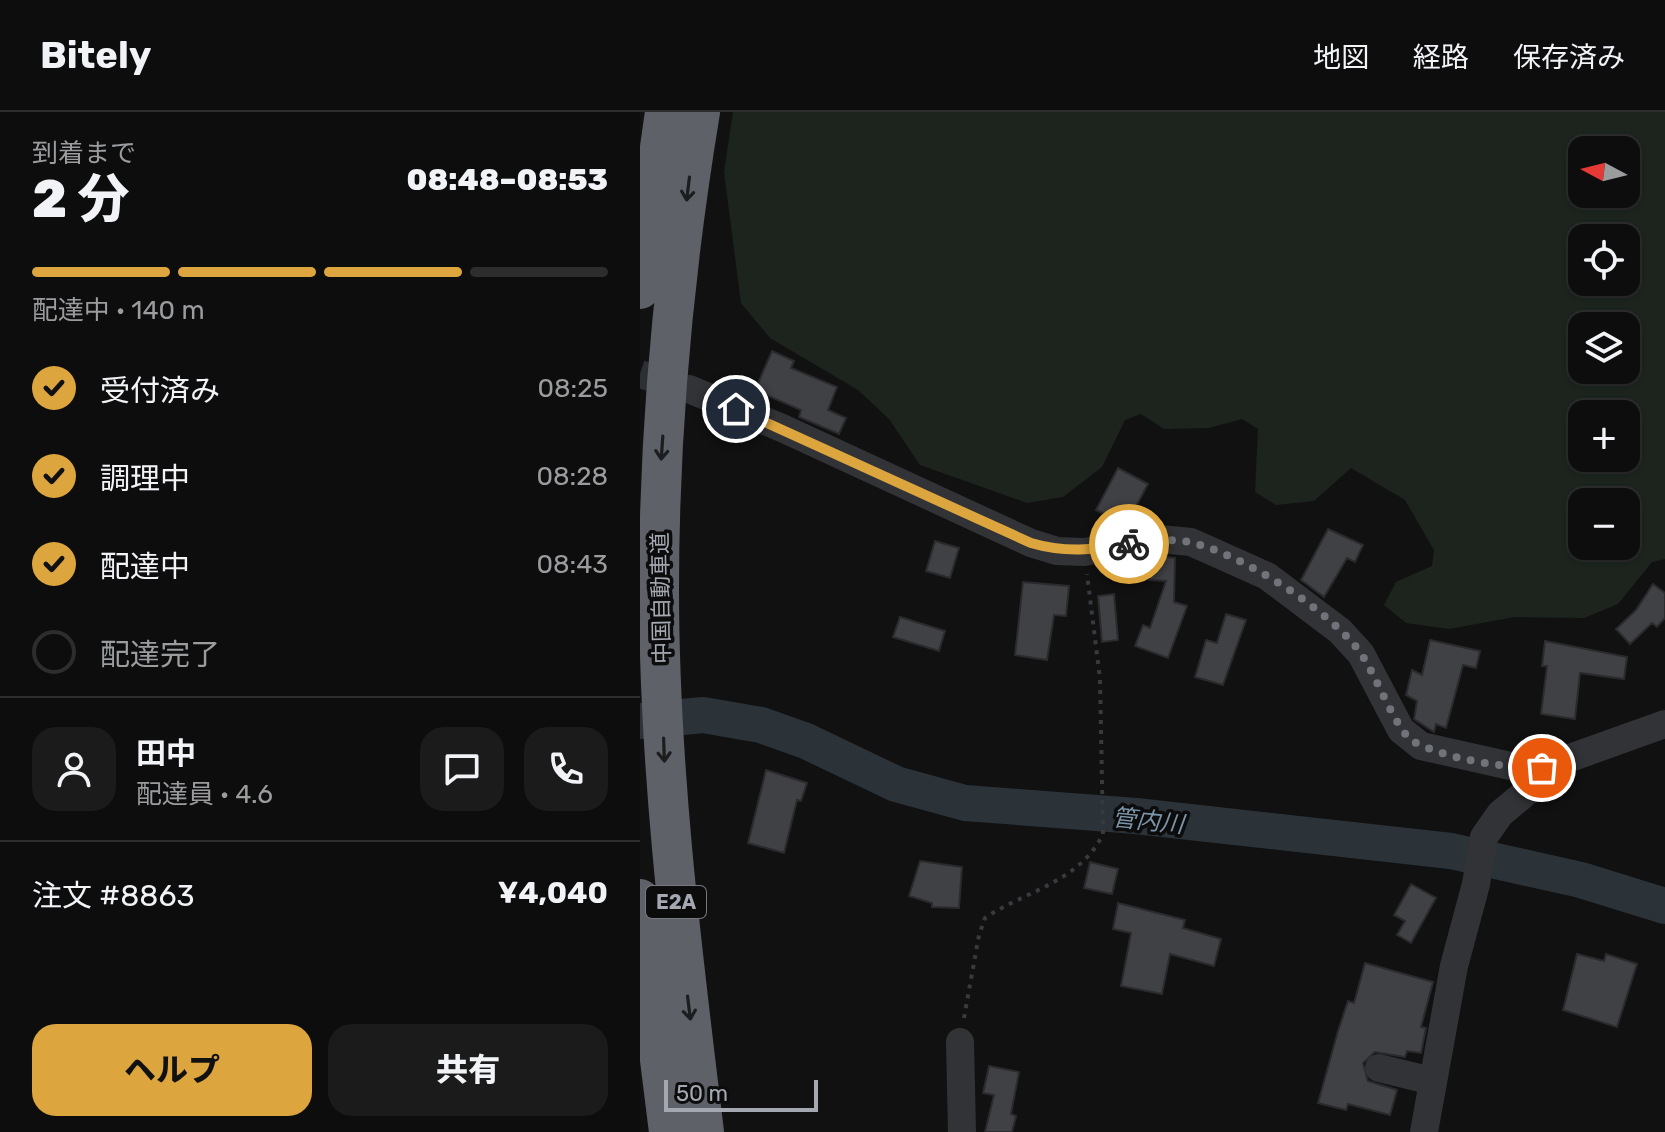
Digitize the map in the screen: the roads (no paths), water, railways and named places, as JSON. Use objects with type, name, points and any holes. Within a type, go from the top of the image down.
[{"type":"highway","points":[[640,289],[665,112]]},
{"type":"highway","name":"中国自動車道","points":[[700,112],[677,282],[661,464],[662,672],[673,881],[704,1132]]},
{"type":"highway","name":"E2A","points":[[640,899],[669,1132]]},
{"type":"street","points":[[689,389],[796,434],[1031,543],[1057,551],[1084,552],[1160,539],[1191,542],[1220,553],[1267,576],[1340,631],[1361,654],[1410,740],[1463,757],[1515,767],[1542,768],[1665,724]]},
{"type":"street","points":[[1424,1132],[1454,966],[1476,884],[1484,837],[1500,814],[1530,789],[1542,768]]},
{"type":"street","points":[[960,1042],[962,1132]]},
{"type":"street","points":[[1379,1068],[1432,1081]]},
{"type":"waterway","name":"管内川","points":[[640,721],[703,715],[761,725],[806,741],[896,784],[965,803],[1136,816],[1451,851],[1581,880],[1665,906]]},
{"type":"tunnel","points":[[640,374],[684,388]]}]
